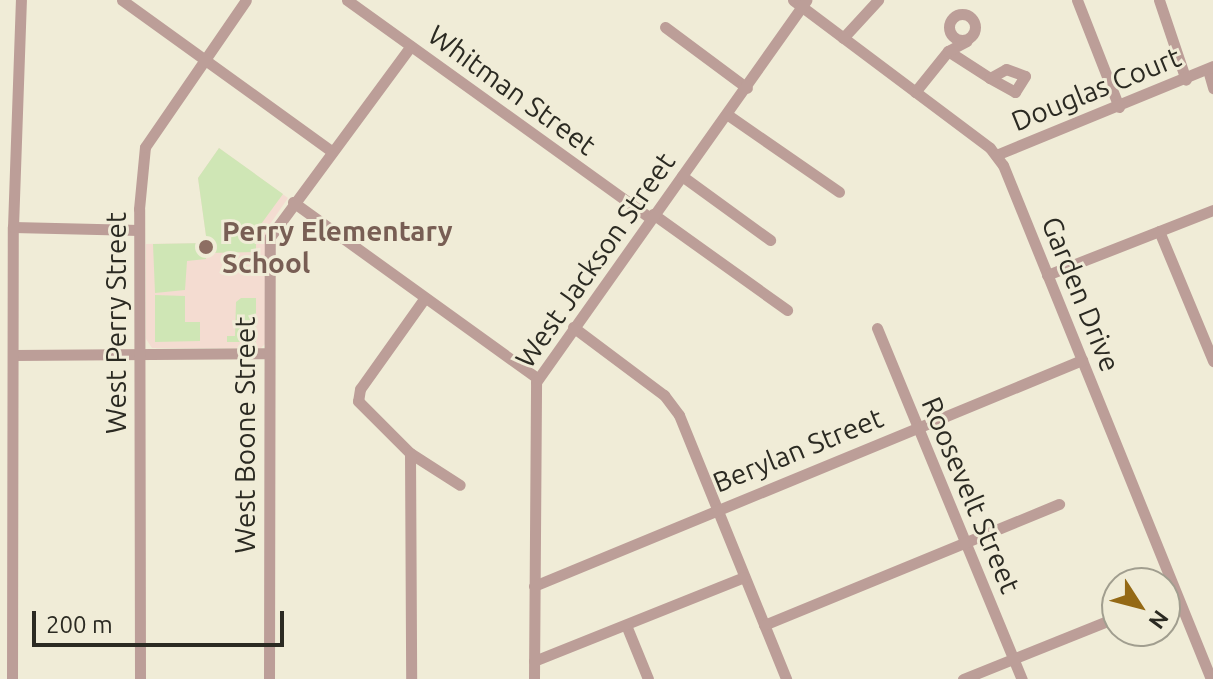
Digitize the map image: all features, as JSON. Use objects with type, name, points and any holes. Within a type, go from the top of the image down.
[{"type":"street","points":[[12,679],[6,503],[14,355],[13,227],[21,0]]},
{"type":"street","points":[[122,0],[331,151]]},
{"type":"street","name":"West Perry Street","points":[[140,679],[139,230],[148,138],[246,0]]},
{"type":"street","name":"Whitman Street","points":[[347,0],[787,310]]},
{"type":"street","points":[[843,38],[878,0]]},
{"type":"street","points":[[1077,0],[1119,107]]},
{"type":"street","points":[[1159,0],[1186,80]]},
{"type":"street","name":"Garden Drive","points":[[800,2],[996,155],[1009,176],[1160,567]]},
{"type":"street","name":"West Jackson Street","points":[[534,679],[538,379],[652,216],[747,88],[800,2]]},
{"type":"street","points":[[665,27],[747,88]]},
{"type":"street","points":[[915,92],[948,51],[967,41]]},
{"type":"street","name":"West Boone Street","points":[[269,679],[270,237],[411,46]]},
{"type":"street","points":[[948,51],[990,78]]},
{"type":"street","points":[[1210,68],[1213,88]]},
{"type":"street","name":"Douglas Court","points":[[996,155],[1210,68]]},
{"type":"street","points":[[728,115],[839,192]]},
{"type":"street","points":[[682,176],[770,240]]},
{"type":"street","points":[[293,202],[538,379]]},
{"type":"street","points":[[1047,275],[1213,210]]},
{"type":"street","points":[[13,227],[139,230]]},
{"type":"street","points":[[1159,231],[1213,361]]},
{"type":"street","points":[[424,299],[360,389],[358,401],[410,453],[460,485]]},
{"type":"street","points":[[573,327],[664,395],[679,415],[786,679]]},
{"type":"street","name":"Roosevelt Street","points":[[877,328],[1022,679]]},
{"type":"street","points":[[14,355],[269,353]]},
{"type":"street","name":"Berylan Street","points":[[534,586],[1082,360]]},
{"type":"street","points":[[410,453],[411,679]]},
{"type":"street","points":[[764,625],[1059,504]]},
{"type":"street","points":[[534,661],[744,577]]},
{"type":"street","name":"Garden Drive","points":[[1181,618],[1211,679]]},
{"type":"street","points":[[963,679],[1101,624]]},
{"type":"street","points":[[626,625],[648,679]]},
{"type":"shaded area","name":"Perry Elementary School","points":[[219,148],[288,198],[266,230],[265,344],[261,348],[152,348],[146,339],[146,244],[207,243],[198,178]]},
{"type":"green space","points":[[219,148],[283,194],[256,231],[256,252],[207,253],[206,259],[187,261],[185,290],[155,293],[153,244],[207,243],[198,178]]},
{"type":"green space","points":[[155,295],[185,296],[185,322],[200,322],[200,341],[155,342]]},
{"type":"green space","points":[[241,298],[256,298],[256,342],[227,342],[227,336],[235,336],[236,302]]},
{"type":"place","name":"Perry Elementary School","points":[[206,247]]}]
